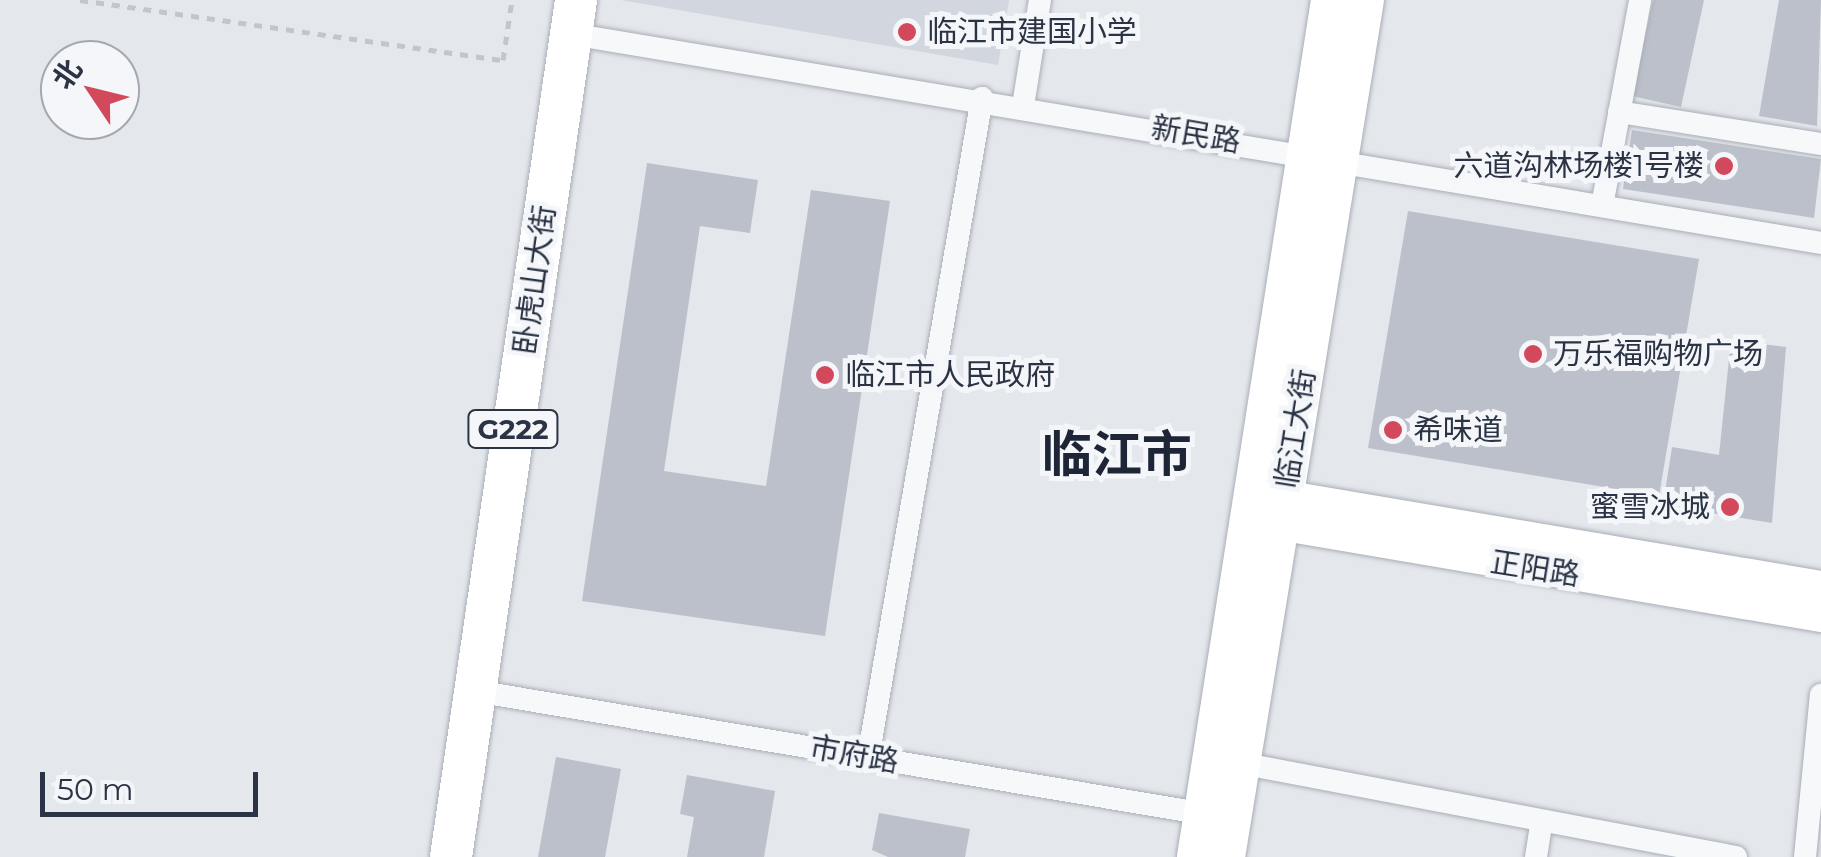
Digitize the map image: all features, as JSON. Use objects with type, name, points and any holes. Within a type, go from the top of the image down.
[{"type":"highway","name":"卧虎山大街","points":[[450,857],[573,17]]},
{"type":"main road","name":"临江大街","points":[[1323,158],[1330,0]]},
{"type":"main road","name":"临江大街","points":[[1196,857],[1218,817],[1323,158],[1364,0]]},
{"type":"main road","name":"正阳路","points":[[1268,508],[1821,587]]},
{"type":"main road","name":"正阳路","points":[[1268,508],[1821,616]]},
{"type":"main road","name":"临江大街","points":[[1218,817],[1226,857]]},
{"type":"street","points":[[1023,106],[1040,0]]},
{"type":"street","points":[[1602,206],[1640,0]]},
{"type":"street","name":"新民路","points":[[573,17],[1023,106],[1821,243]]},
{"type":"street","points":[[868,758],[982,98]]},
{"type":"street","points":[[1619,112],[1821,144]]},
{"type":"street","name":"市府路","points":[[475,692],[1218,817]]},
{"type":"street","points":[[1804,857],[1821,694]]},
{"type":"street","points":[[1228,761],[1541,825],[1736,857]]},
{"type":"street","points":[[1536,857],[1541,825]]},
{"type":"path","points":[[80,0],[503,60],[512,0]]},
{"type":"shaded area","name":"临江市建国小学","points":[[621,0],[1009,0],[998,65]]},
{"type":"building","points":[[1653,0],[1704,0],[1681,107],[1632,96]]},
{"type":"building","points":[[1779,0],[1821,0],[1817,126],[1759,116]]},
{"type":"building","name":"六道沟林场楼1号楼","points":[[1632,130],[1821,159],[1814,218],[1623,189]]},
{"type":"building","points":[[647,163],[758,180],[750,233],[700,226],[664,471],[766,486],[811,190],[890,201],[825,636],[582,601]]},
{"type":"building","name":"万乐福购物广场","points":[[1408,211],[1699,259],[1659,496],[1368,448]]},
{"type":"building","points":[[1731,340],[1786,347],[1772,523],[1663,505],[1672,447],[1719,455]]},
{"type":"building","points":[[556,757],[621,769],[605,857],[538,857]]},
{"type":"building","points":[[687,775],[775,791],[764,857],[687,857],[694,817],[680,814]]},
{"type":"building","points":[[879,813],[970,829],[965,857],[888,857],[872,850]]},
{"type":"place","name":"临江市建国小学","points":[[907,32]]},
{"type":"place","name":"六道沟林场楼1号楼","points":[[1724,166]]},
{"type":"place","name":"万乐福购物广场","points":[[1533,354]]},
{"type":"place","name":"临江市人民政府","points":[[825,375]]},
{"type":"place","name":"希味道","points":[[1393,430]]},
{"type":"place","name":"蜜雪冰城","points":[[1730,507]]},
{"type":"district","name":"临江市","points":[[1117,455]]}]
